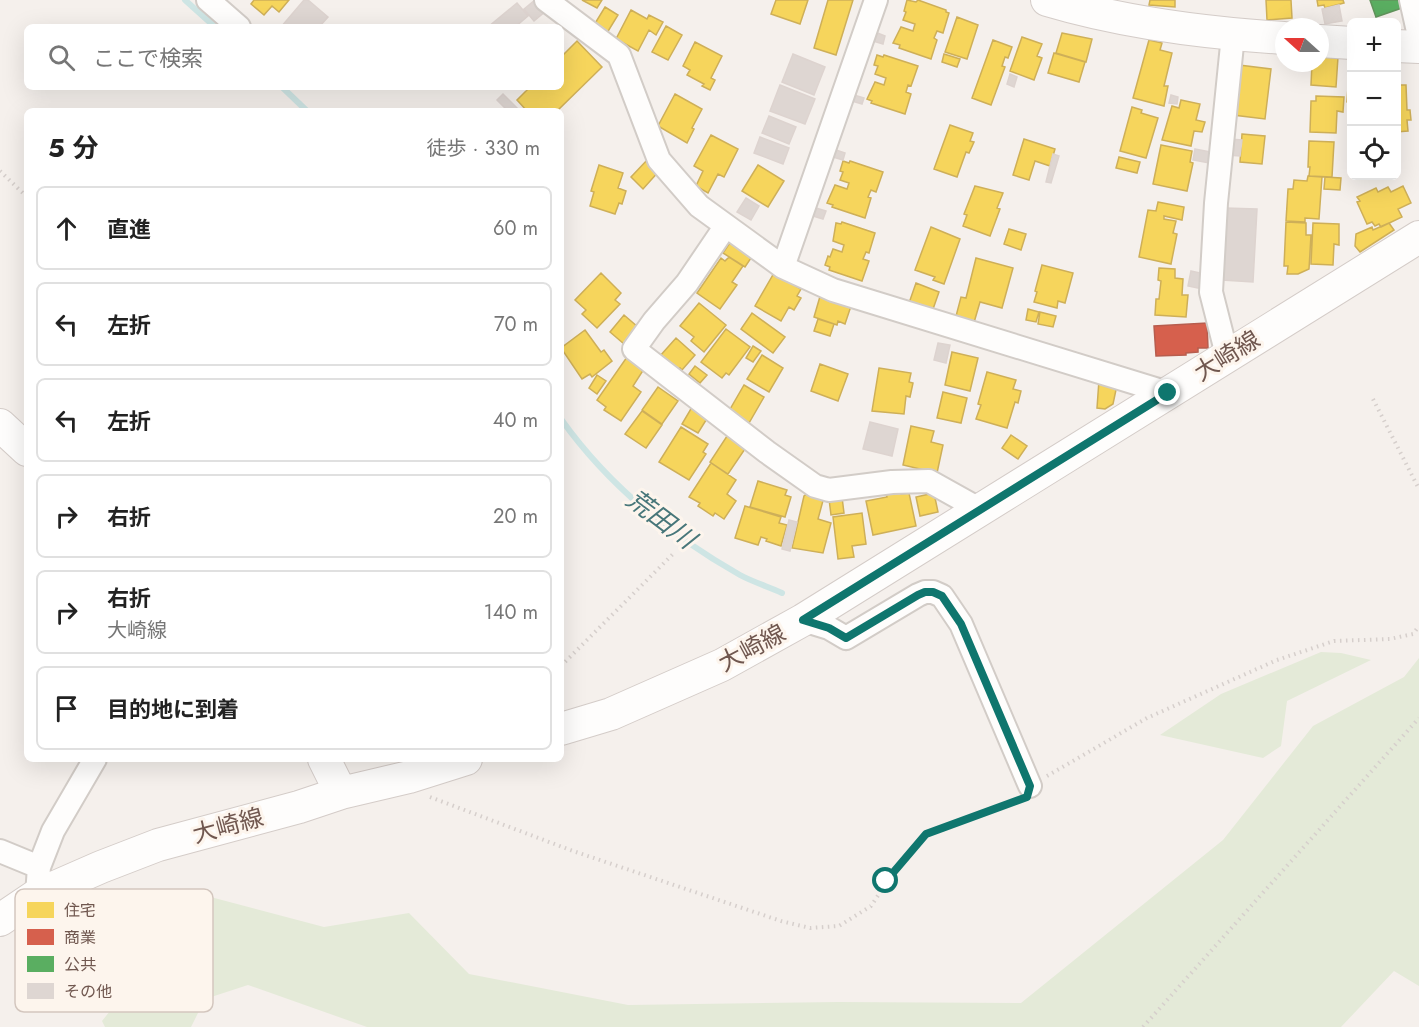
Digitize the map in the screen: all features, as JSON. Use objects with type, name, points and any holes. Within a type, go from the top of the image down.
[{"type":"street","points":[[208,0],[235,24]]},
{"type":"street","points":[[546,0],[619,55],[659,160],[699,206],[783,267],[833,290],[1168,393]]},
{"type":"street","points":[[783,267],[876,0]]},
{"type":"street","points":[[1047,0],[1077,9],[1130,10],[1233,35],[1275,38]]},
{"type":"street","points":[[1411,0],[1419,36]]},
{"type":"street","points":[[1227,355],[1211,292],[1216,203],[1233,35]]},
{"type":"street","points":[[1329,42],[1347,43]]},
{"type":"street","points":[[1401,46],[1419,48]]},
{"type":"street","points":[[725,227],[687,283],[654,321],[634,349],[767,452],[815,486],[829,490],[892,482],[929,482],[981,510]]},
{"type":"street","name":"大崎線","points":[[564,728],[611,714],[722,665],[803,620],[1419,237]]},
{"type":"street","points":[[0,425],[24,447]]},
{"type":"street","points":[[803,620],[829,628],[846,638],[918,595],[933,592],[942,596],[961,624],[1030,786]]},
{"type":"street","points":[[0,851],[38,881],[53,831],[93,762]]},
{"type":"street","points":[[326,762],[341,793]]},
{"type":"street","name":"大崎線","points":[[30,889],[38,881],[101,867],[158,845],[456,762]]},
{"type":"street","name":"大崎線","points":[[0,920],[15,905]]},
{"type":"path","points":[[0,171],[24,193]]},
{"type":"path","points":[[1373,399],[1419,489]]},
{"type":"path","points":[[564,663],[675,552]]},
{"type":"path","points":[[409,777],[431,797],[573,851],[781,921],[810,928],[839,926],[871,906],[895,870],[926,834],[1027,797],[1030,786],[1148,718],[1277,660],[1334,641],[1390,639],[1413,634],[1419,627]]},
{"type":"path","points":[[1143,1027],[1419,718]]},
{"type":"green space","points":[[1321,652],[1341,653],[1371,660],[1287,701],[1281,746],[1263,758],[1160,735],[1221,694]]},
{"type":"green space","points":[[1419,658],[1419,986],[1394,971],[1341,1027],[367,1027],[248,985],[213,996],[213,898],[324,927],[409,913],[469,974],[628,1005],[838,1002],[1021,1003],[1223,840],[1313,726],[1404,677]]},
{"type":"green space","points":[[109,1012],[198,1012],[191,1027],[105,1027],[102,1021]]},
{"type":"building: 住宅","points":[[254,0],[289,0],[279,12],[272,6],[264,15],[251,4]]},
{"type":"building: 住宅","points":[[582,0],[602,0],[597,8]]},
{"type":"building: 住宅","points":[[776,0],[808,0],[800,24],[771,14]]},
{"type":"building: 住宅","points":[[828,0],[853,0],[836,55],[814,48]]},
{"type":"building: 住宅","points":[[907,0],[916,2],[918,0],[949,13],[943,33],[937,31],[934,38],[937,40],[931,59],[899,48],[900,45],[893,43],[901,27],[913,31],[915,24],[903,20]]},
{"type":"building: 住宅","points":[[1150,0],[1175,0],[1175,7],[1149,5]]},
{"type":"building: 住宅","points":[[1266,0],[1291,0],[1292,18],[1267,20]]},
{"type":"building: 住宅","points":[[1317,0],[1343,0],[1344,3],[1325,8],[1324,5],[1318,6]]},
{"type":"building: 住宅","points":[[605,7],[618,15],[607,33],[594,25]]},
{"type":"building: 住宅","points":[[631,10],[647,19],[649,15],[663,22],[656,35],[649,30],[638,51],[616,39]]},
{"type":"building: 住宅","points":[[957,17],[978,25],[967,59],[945,52]]},
{"type":"building: 住宅","points":[[666,26],[682,35],[668,60],[652,52]]},
{"type":"building: 住宅","points":[[1062,33],[1092,39],[1086,62],[1056,53]]},
{"type":"building: 住宅","points":[[1022,37],[1042,44],[1037,56],[1042,58],[1034,80],[1010,71]]},
{"type":"building: 住宅","points":[[993,40],[1012,47],[1008,58],[1005,57],[1002,66],[1005,67],[991,105],[972,98]]},
{"type":"building: 住宅","points":[[1149,40],[1162,43],[1160,50],[1172,53],[1164,86],[1168,86],[1164,106],[1133,98]]},
{"type":"building: 住宅","points":[[577,41],[602,67],[560,108],[524,108],[517,100],[527,90],[564,90],[564,54]]},
{"type":"building: 住宅","points":[[695,42],[722,56],[711,78],[715,80],[710,90],[687,75],[690,70],[683,66]]},
{"type":"building: 住宅","points":[[1054,53],[1085,62],[1079,82],[1048,73]]},
{"type":"building: 住宅","points":[[944,54],[960,59],[957,67],[942,62]]},
{"type":"building: 住宅","points":[[877,55],[883,57],[884,55],[918,66],[911,86],[908,85],[906,92],[911,94],[905,114],[871,103],[872,101],[867,99],[875,82],[884,85],[886,78],[875,74],[878,66],[874,65]]},
{"type":"building: 住宅","points":[[1329,56],[1338,57],[1336,87],[1311,85],[1312,72],[1329,72]]},
{"type":"building: 住宅","points":[[1239,65],[1271,69],[1265,119],[1233,115]]},
{"type":"building: 住宅","points":[[1401,85],[1406,85],[1407,110],[1410,110],[1411,120],[1407,120],[1408,131],[1401,132]]},
{"type":"building: 住宅","points":[[675,94],[702,109],[687,143],[658,126]]},
{"type":"building: 住宅","points":[[1316,96],[1344,97],[1343,112],[1337,111],[1336,133],[1310,132],[1311,101],[1316,101]]},
{"type":"building: 住宅","points":[[1181,100],[1200,104],[1196,120],[1205,122],[1202,132],[1194,131],[1191,146],[1162,140],[1172,106],[1179,108]]},
{"type":"building: 住宅","points":[[1132,107],[1142,110],[1141,113],[1158,118],[1146,158],[1120,151]]},
{"type":"building: 住宅","points":[[950,125],[973,133],[970,141],[974,142],[969,153],[966,152],[957,177],[934,169]]},
{"type":"building: 住宅","points":[[1242,134],[1265,136],[1262,164],[1240,162]]},
{"type":"building: 住宅","points":[[711,135],[738,149],[724,177],[718,174],[708,193],[696,186],[703,171],[694,166]]},
{"type":"building: 住宅","points":[[1024,139],[1055,149],[1050,166],[1035,161],[1029,180],[1013,175]]},
{"type":"building: 住宅","points":[[1309,141],[1334,142],[1332,177],[1309,176]]},
{"type":"building: 住宅","points":[[1161,145],[1192,151],[1190,162],[1193,163],[1187,191],[1153,184]]},
{"type":"building: 住宅","points":[[1119,157],[1140,162],[1137,173],[1116,168]]},
{"type":"building: 住宅","points":[[648,159],[660,170],[643,189],[631,177]]},
{"type":"building: 住宅","points":[[843,161],[849,163],[850,161],[883,172],[876,192],[871,190],[868,197],[871,198],[865,218],[832,207],[833,205],[827,203],[835,185],[847,189],[849,183],[840,180]]},
{"type":"building: 住宅","points":[[599,165],[623,173],[618,188],[626,191],[622,204],[619,203],[615,214],[590,206],[594,192],[591,191]]},
{"type":"building: 住宅","points":[[758,165],[784,181],[768,207],[742,191]]},
{"type":"building: 住宅","points":[[1308,176],[1322,177],[1319,219],[1305,218],[1305,222],[1286,221],[1288,189],[1293,189],[1294,180],[1307,181]]},
{"type":"building: 住宅","points":[[1325,177],[1341,178],[1340,190],[1324,189]]},
{"type":"building: 住宅","points":[[975,186],[1003,193],[990,236],[963,226],[967,215],[964,214]]},
{"type":"building: 住宅","points":[[1403,186],[1411,203],[1398,209],[1402,217],[1381,227],[1379,224],[1375,226],[1372,222],[1367,224],[1357,197],[1376,188],[1378,192],[1388,187],[1391,192]]},
{"type":"building: 住宅","points":[[1158,202],[1184,207],[1182,220],[1164,216],[1164,219],[1176,221],[1173,233],[1177,234],[1171,264],[1139,257],[1148,210],[1156,211]]},
{"type":"building: 住宅","points":[[842,222],[875,233],[869,253],[866,252],[863,259],[869,261],[862,281],[829,270],[830,267],[825,265],[833,249],[842,252],[844,245],[833,241],[836,223],[841,224]]},
{"type":"building: 住宅","points":[[1286,222],[1306,223],[1306,235],[1311,235],[1309,269],[1298,274],[1287,274],[1288,266],[1284,266]]},
{"type":"building: 住宅","points":[[1313,223],[1339,224],[1339,245],[1334,244],[1333,265],[1311,264]]},
{"type":"building: 住宅","points":[[1389,223],[1394,230],[1360,252],[1355,246],[1356,234]]},
{"type":"building: 住宅","points":[[931,227],[960,239],[944,284],[933,280],[935,277],[915,270]]},
{"type":"building: 住宅","points":[[1009,229],[1026,234],[1021,250],[1004,244]]},
{"type":"building: 住宅","points":[[731,241],[753,255],[745,267],[723,253]]},
{"type":"building: 住宅","points":[[729,257],[743,266],[732,282],[737,285],[720,309],[697,293],[721,258],[725,261]]},
{"type":"building: 住宅","points":[[976,258],[1013,268],[1002,308],[980,302],[973,326],[955,320],[961,297],[966,298]]},
{"type":"building: 住宅","points":[[1042,265],[1073,273],[1065,303],[1058,301],[1057,308],[1034,302]]},
{"type":"building: 住宅","points":[[1159,268],[1175,269],[1175,278],[1183,279],[1182,295],[1188,295],[1186,317],[1155,315],[1161,281],[1158,280]]},
{"type":"building: 住宅","points":[[601,273],[621,293],[615,300],[620,304],[597,328],[582,314],[586,310],[575,300]]},
{"type":"building: 住宅","points":[[774,273],[801,289],[797,296],[801,298],[794,310],[789,307],[781,321],[755,306]]},
{"type":"building: 住宅","points":[[916,283],[939,292],[932,312],[909,303]]},
{"type":"building: 住宅","points":[[821,293],[852,303],[845,324],[838,321],[837,325],[814,317]]},
{"type":"building: 住宅","points":[[699,303],[726,325],[704,352],[691,341],[694,337],[680,326]]},
{"type":"building: 住宅","points":[[1028,309],[1039,312],[1036,322],[1026,320]]},
{"type":"building: 住宅","points":[[1040,312],[1056,316],[1053,327],[1038,324]]},
{"type":"building: 住宅","points":[[752,313],[785,337],[773,353],[741,329]]},
{"type":"building: 住宅","points":[[624,315],[638,327],[624,344],[610,332]]},
{"type":"building: 住宅","points":[[818,319],[834,324],[830,336],[814,331]]},
{"type":"building: 住宅","points":[[726,329],[750,347],[729,375],[726,373],[722,378],[701,362]]},
{"type":"building: 住宅","points":[[585,330],[601,352],[604,350],[612,361],[592,377],[590,374],[582,379],[564,352],[564,346]]},
{"type":"building: 住宅","points":[[676,338],[695,355],[682,370],[680,368],[677,372],[660,356]]},
{"type":"building: 住宅","points":[[753,346],[761,351],[753,362],[746,358]]},
{"type":"building: 住宅","points":[[952,352],[978,358],[970,391],[945,385]]},
{"type":"building: 住宅","points":[[762,355],[783,368],[769,392],[747,379]]},
{"type":"building: 住宅","points":[[627,357],[644,369],[633,386],[641,392],[621,421],[604,410],[606,407],[597,400]]},
{"type":"building: 住宅","points":[[820,364],[848,374],[838,401],[811,391]]},
{"type":"building: 住宅","points":[[695,366],[707,375],[700,383],[689,374]]},
{"type":"building: 住宅","points":[[879,368],[911,373],[909,382],[913,383],[910,397],[906,396],[904,414],[872,411]]},
{"type":"building: 住宅","points":[[987,372],[1016,380],[1013,389],[1021,391],[1007,428],[976,419]]},
{"type":"building: 住宅","points":[[597,375],[606,381],[597,394],[589,388]]},
{"type":"building: 住宅","points":[[1099,380],[1117,385],[1113,404],[1105,409],[1097,408]]},
{"type":"building: 住宅","points":[[744,385],[764,397],[749,423],[729,411]]},
{"type":"building: 住宅","points":[[658,387],[678,401],[662,424],[642,410]]},
{"type":"building: 住宅","points":[[943,392],[967,398],[961,423],[937,418]]},
{"type":"building: 住宅","points":[[692,407],[708,417],[698,433],[682,424]]},
{"type":"building: 住宅","points":[[642,411],[662,425],[646,448],[625,434]]},
{"type":"building: 住宅","points":[[911,426],[934,431],[931,442],[943,445],[937,473],[903,465]]},
{"type":"building: 住宅","points":[[681,427],[708,444],[703,452],[706,454],[689,480],[659,462]]},
{"type":"building: 住宅","points":[[729,433],[747,446],[728,474],[710,462]]},
{"type":"building: 住宅","points":[[1011,435],[1027,446],[1018,459],[1002,448]]},
{"type":"building: 住宅","points":[[711,463],[736,480],[727,494],[736,501],[724,519],[715,513],[713,516],[698,506],[700,503],[689,497]]},
{"type":"building: 住宅","points":[[758,481],[787,490],[785,495],[791,497],[785,517],[750,507]]},
{"type":"building: 住宅","points":[[900,490],[901,494],[909,493],[916,526],[873,535],[866,501],[887,497],[886,493]]},
{"type":"building: 住宅","points":[[808,493],[824,497],[818,519],[831,523],[823,553],[792,548],[804,496]]},
{"type":"building: 住宅","points":[[934,493],[938,512],[920,516],[916,497]]},
{"type":"building: 住宅","points":[[842,497],[844,513],[831,515],[829,499]]},
{"type":"building: 住宅","points":[[745,506],[781,517],[779,523],[787,525],[781,546],[761,537],[758,545],[735,538]]},
{"type":"building: 住宅","points":[[862,513],[866,544],[852,546],[854,557],[838,559],[833,517]]},
{"type":"building: 商業","points":[[1207,323],[1208,348],[1198,348],[1198,352],[1186,353],[1186,355],[1156,356],[1154,326]]},
{"type":"building: 公共","points":[[1370,0],[1399,0],[1402,8],[1376,17]]},
{"type":"building: その他","points":[[304,0],[308,0],[328,17],[322,24],[284,24]]},
{"type":"building: その他","points":[[535,0],[546,11],[534,21],[524,9]]},
{"type":"building: その他","points":[[517,3],[528,16],[519,24],[492,24]]},
{"type":"building: その他","points":[[1339,5],[1342,21],[1329,23],[1329,18],[1324,18],[1322,9]]},
{"type":"building: その他","points":[[875,32],[885,36],[883,44],[873,41]]},
{"type":"building: その他","points":[[793,54],[825,67],[814,95],[782,82]]},
{"type":"building: その他","points":[[1010,74],[1017,77],[1014,87],[1007,84]]},
{"type":"building: その他","points":[[780,85],[815,99],[805,124],[770,111]]},
{"type":"building: その他","points":[[503,94],[517,108],[505,108],[497,100]]},
{"type":"building: その他","points":[[854,95],[864,98],[862,104],[852,101]]},
{"type":"building: その他","points":[[1171,95],[1178,97],[1177,104],[1169,103]]},
{"type":"building: その他","points":[[769,116],[796,127],[789,144],[762,133]]},
{"type":"building: その他","points":[[760,137],[789,148],[783,164],[754,153]]},
{"type":"building: その他","points":[[1229,139],[1242,140],[1240,156],[1227,155]]},
{"type":"building: その他","points":[[1195,149],[1211,152],[1210,163],[1193,160]]},
{"type":"building: その他","points":[[836,150],[845,153],[843,160],[833,157]]},
{"type":"building: その他","points":[[1053,154],[1059,156],[1051,183],[1046,182]]},
{"type":"building: その他","points":[[746,198],[759,206],[751,220],[737,212]]},
{"type":"building: その他","points":[[816,208],[826,211],[823,219],[813,216]]},
{"type":"building: その他","points":[[1225,208],[1257,209],[1253,282],[1222,280]]},
{"type":"building: その他","points":[[1191,271],[1205,274],[1203,289],[1188,286]]},
{"type":"building: その他","points":[[938,343],[950,345],[946,363],[934,360]]},
{"type":"building: その他","points":[[870,422],[898,429],[892,456],[863,449]]},
{"type":"building: その他","points":[[789,520],[797,522],[790,551],[782,549]]},
{"type":"waterway","name":"荒田川","points":[[185,0],[212,24]]},
{"type":"waterway","name":"荒田川","points":[[285,90],[304,108]]},
{"type":"waterway","name":"荒田川","points":[[564,423],[599,466],[665,526],[740,575],[782,593]]},
{"type":"route","points":[[886,881],[926,834],[1027,797],[1030,786],[961,624],[949,603],[942,596],[933,592],[918,595],[846,638],[829,628],[803,620],[1168,393]]}]
